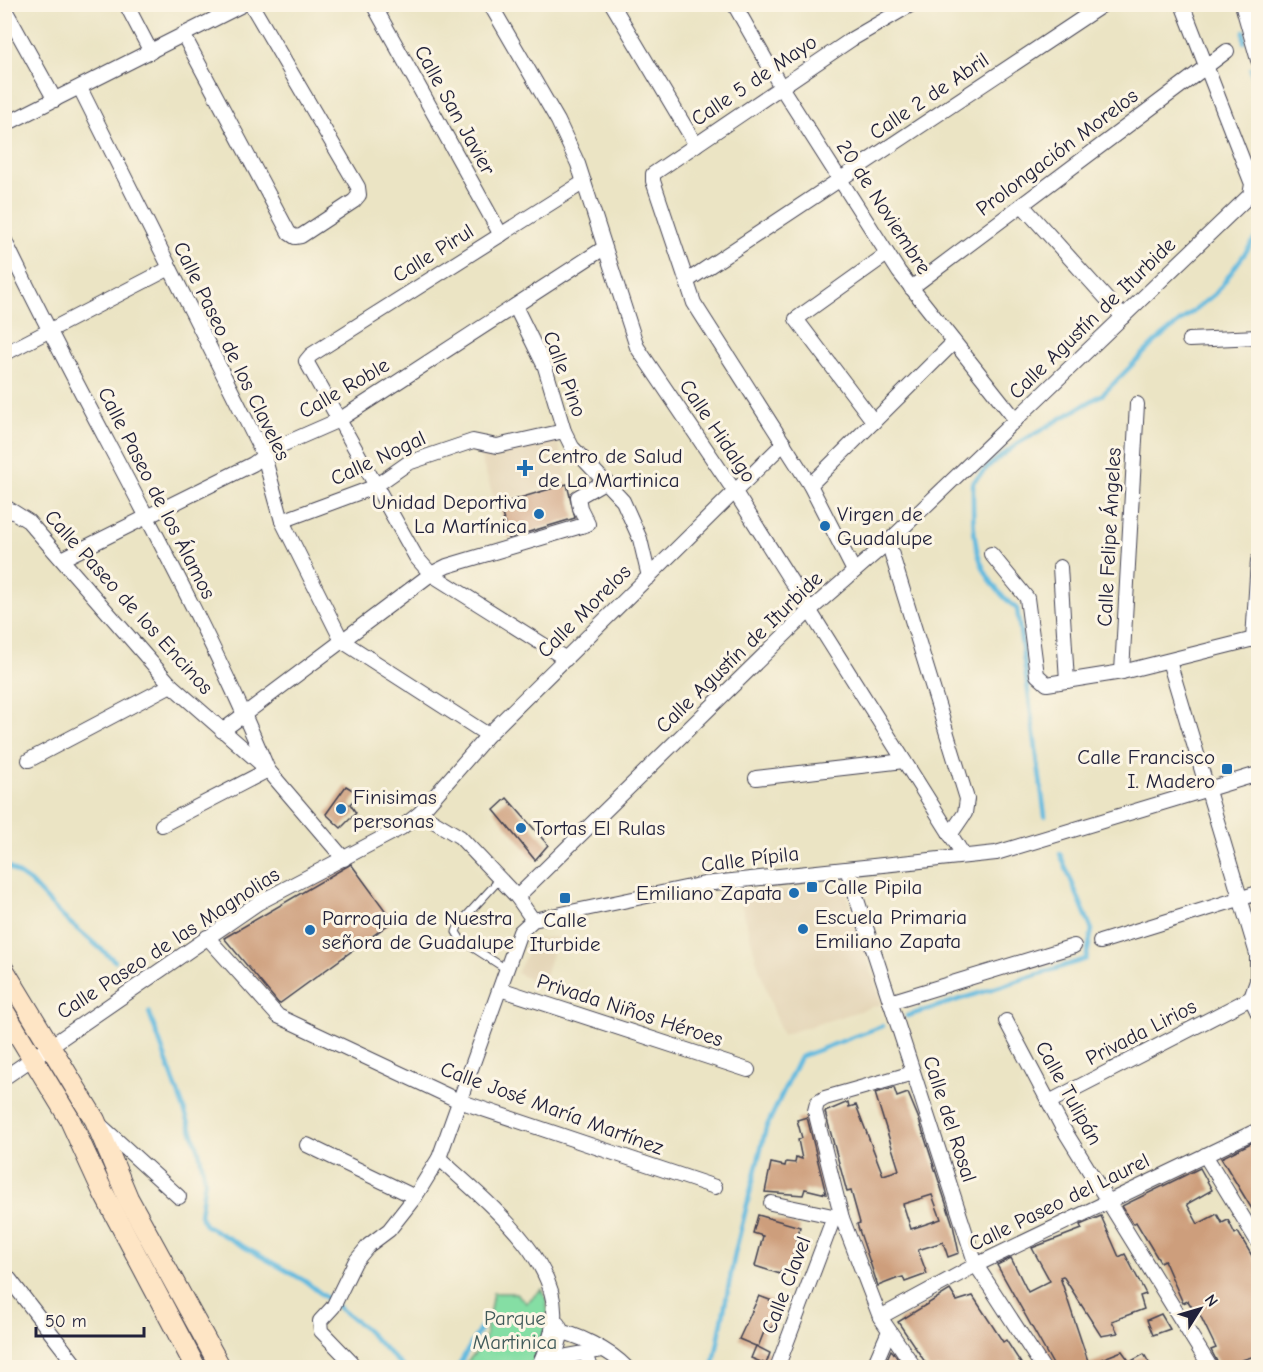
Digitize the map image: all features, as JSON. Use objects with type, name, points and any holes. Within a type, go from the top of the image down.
[{"type":"main road","points":[[4,970],[51,1044],[95,1120],[128,1198],[221,1368]]},
{"type":"main road","points":[[4,1011],[33,1055],[69,1118],[103,1192],[196,1368]]},
{"type":"street","points":[[126,4],[151,52]]},
{"type":"street","points":[[4,125],[244,4]]},
{"type":"street","points":[[184,36],[289,233],[295,237],[301,236],[354,201],[359,195],[358,187],[251,4]]},
{"type":"street","name":"Calle San Javier","points":[[373,4],[501,235]]},
{"type":"street","name":"Calle Hidalgo","points":[[490,4],[558,121],[584,182],[637,347],[735,492],[964,856]]},
{"type":"street","points":[[612,4],[696,145]]},
{"type":"street","name":"20 de Noviembre","points":[[734,4],[781,87],[887,254],[911,288],[1016,420]]},
{"type":"street","name":"Calle 5 de Mayo","points":[[687,281],[652,181],[653,174],[852,39],[912,4]]},
{"type":"street","name":"Calle 2 de Abril","points":[[687,281],[1104,4]]},
{"type":"street","points":[[1182,4],[1207,66]]},
{"type":"street","points":[[1242,4],[1258,60]]},
{"type":"street","points":[[4,8],[55,100]]},
{"type":"street","name":"Prolongación Morelos","points":[[911,288],[1227,51]]},
{"type":"street","name":"Calle Agustín de Iturbide","points":[[517,897],[809,610],[888,542],[1253,191],[1207,66]]},
{"type":"street","name":"Calle Paseo de los Claveles","points":[[80,88],[264,456],[282,521],[342,641]]},
{"type":"street","name":"Calle Pirul","points":[[339,420],[306,361],[311,355],[584,182]]},
{"type":"street","points":[[1022,205],[1123,317]]},
{"type":"street","name":"Calle Paseo de los Álamos","points":[[4,239],[48,331],[148,516],[245,714],[268,770]]},
{"type":"street","name":"Calle Roble","points":[[62,559],[253,464],[275,448],[339,420],[604,248]]},
{"type":"street","points":[[874,422],[796,319],[887,254]]},
{"type":"street","points":[[4,354],[170,268]]},
{"type":"street","points":[[687,281],[694,303],[810,485],[854,571]]},
{"type":"street","name":"Calle Pino","points":[[515,306],[545,367],[564,431],[572,447],[606,481],[627,510],[640,539],[649,577]]},
{"type":"street","points":[[1189,340],[1258,338]]},
{"type":"street","points":[[810,485],[954,342]]},
{"type":"street","name":"Calle Felipe Ángeles","points":[[1122,672],[1137,404]]},
{"type":"street","points":[[339,420],[374,487],[416,557],[431,574],[566,659]]},
{"type":"street","name":"Calle Nogal","points":[[282,521],[374,487],[408,463],[474,441],[497,446],[564,431]]},
{"type":"street","name":"Calle Morelos","points":[[420,813],[488,735],[784,443]]},
{"type":"street","points":[[222,731],[431,574],[447,566],[588,524],[580,508],[579,497],[606,481]]},
{"type":"street","name":"Calle Paseo de los Encinos","points":[[4,506],[28,521],[171,685],[268,770],[344,859]]},
{"type":"street","points":[[888,542],[967,799],[964,813],[950,836]]},
{"type":"street","points":[[991,554],[1027,598],[1037,675],[1047,684],[1122,672],[1256,639],[1258,560]]},
{"type":"street","points":[[1060,567],[1067,681]]},
{"type":"street","points":[[342,641],[488,735]]},
{"type":"street","points":[[1169,661],[1257,954],[1257,981],[1251,998],[1258,1013]]},
{"type":"street","points":[[29,760],[171,685]]},
{"type":"street","points":[[756,778],[904,761]]},
{"type":"street","points":[[162,825],[268,770]]},
{"type":"street","name":"Calle Pípila","points":[[533,920],[704,884],[996,853],[1258,774]]},
{"type":"street","points":[[351,1362],[319,1327],[320,1321],[333,1307],[344,1287],[348,1272],[369,1245],[389,1230],[415,1197],[439,1158],[520,932],[533,920],[517,897],[460,837],[420,813]]},
{"type":"street","name":"Calle Paseo de las Magnolias","points":[[4,1077],[258,903],[401,828],[420,813]]},
{"type":"street","name":"Calle del Rosal","points":[[847,869],[976,1265],[1043,1368]]},
{"type":"street","points":[[1100,942],[1258,893]]},
{"type":"street","name":"Calle José María Martínez","points":[[207,937],[278,1016],[459,1101],[715,1187]]},
{"type":"street","points":[[890,1002],[1074,946]]},
{"type":"street","name":"Privada Niños Héroes","points":[[500,989],[748,1070]]},
{"type":"street","name":"Privada Lirios","points":[[1049,1102],[1251,998]]},
{"type":"street","name":"Calle Tulipán","points":[[1006,1022],[1107,1202],[1211,1368]]},
{"type":"street","points":[[913,1073],[825,1098],[817,1103],[815,1111],[838,1217],[880,1317],[915,1368]]},
{"type":"street","points":[[95,1120],[179,1197]]},
{"type":"street","name":"Calle Paseo del Laurel","points":[[880,1317],[976,1265],[1258,1130]]},
{"type":"street","points":[[307,1145],[415,1197]]},
{"type":"street","points":[[1205,1155],[1258,1242]]},
{"type":"street","points":[[439,1158],[520,1234],[551,1288],[556,1326],[547,1367]]},
{"type":"street","points":[[771,1203],[838,1217]]},
{"type":"street","name":"Calle Clavel","points":[[777,1368],[838,1217]]},
{"type":"street","points":[[4,1272],[78,1368]]},
{"type":"street","points":[[556,1326],[619,1359],[627,1368]]},
{"type":"street","points":[[873,1368],[888,1331]]},
{"type":"street","points":[[547,1367],[568,1356],[602,1350]]},
{"type":"street","points":[[586,1353],[591,1368]]},
{"type":"lane","points":[[500,879],[459,924],[456,933],[461,940],[507,970]]},
{"type":"shaded area","name":"Centro de Salud de La Martinica","points":[[556,437],[569,482],[495,502],[480,455]]},
{"type":"shaded area","name":"Escuela Primaria Emiliano Zapata","points":[[844,886],[882,1004],[782,1035],[758,965],[738,893]]},
{"type":"shaded area","points":[[557,937],[542,986],[517,973],[534,939]]},
{"type":"green space","name":"Parque Martinica","points":[[542,1289],[546,1299],[547,1318],[531,1367],[461,1368],[484,1344],[493,1293],[516,1293],[526,1303]]},
{"type":"building","name":"Unidad Deportiva La Martínica","points":[[567,484],[575,518],[509,538],[499,504]]},
{"type":"building","name":"Finisimas personas","points":[[346,786],[359,794],[350,804],[356,813],[341,828],[326,814]]},
{"type":"building","name":"Tortas El Rulas","points":[[507,798],[548,845],[535,860],[494,810]]},
{"type":"building","name":"Parroquia de Nuestra señora de Guadalupe","points":[[351,864],[393,921],[279,1004],[224,938]]},
{"type":"building","points":[[894,1088],[897,1097],[908,1093],[953,1225],[959,1253],[948,1257],[943,1242],[918,1250],[927,1274],[905,1282],[903,1277],[878,1286],[857,1224],[860,1223],[851,1191],[847,1192],[825,1112],[848,1102],[849,1107],[856,1105],[883,1175],[899,1170],[875,1093]],"holes":[[[932,1195],[941,1219],[911,1229],[903,1204]]]},
{"type":"building","points":[[807,1117],[826,1194],[805,1189],[803,1195],[765,1192],[771,1163],[785,1166],[786,1162],[795,1163],[796,1157],[802,1159],[798,1140],[802,1138],[797,1120]]},
{"type":"building","points":[[1253,1142],[1258,1154],[1258,1219],[1221,1158]]},
{"type":"building","points":[[1200,1168],[1212,1190],[1187,1204],[1198,1224],[1217,1214],[1222,1223],[1228,1220],[1235,1234],[1238,1232],[1258,1266],[1258,1355],[1220,1367],[1211,1350],[1216,1348],[1199,1313],[1196,1314],[1188,1301],[1183,1303],[1164,1260],[1160,1262],[1136,1222],[1133,1224],[1122,1206]]},
{"type":"building","points":[[758,1215],[800,1227],[789,1270],[782,1268],[780,1274],[755,1266],[763,1236],[753,1233]]},
{"type":"building","points":[[1101,1216],[1119,1257],[1125,1254],[1146,1294],[1140,1296],[1144,1309],[1112,1321],[1118,1333],[1101,1336],[1063,1276],[1060,1277],[1089,1364],[1122,1351],[1130,1362],[1144,1354],[1152,1368],[1055,1368],[997,1265],[1011,1258],[1028,1292],[1050,1281],[1032,1248],[1082,1229],[1080,1225]]},
{"type":"building","points":[[950,1290],[957,1301],[973,1296],[1003,1342],[1006,1340],[1024,1368],[929,1368],[898,1322]]},
{"type":"building","points":[[759,1296],[783,1305],[771,1329],[766,1327],[758,1347],[739,1339]]},
{"type":"building","points":[[1161,1314],[1170,1329],[1153,1335],[1147,1320]]},
{"type":"building","points":[[756,1346],[770,1353],[766,1364],[751,1358]]},
{"type":"building","points":[[891,1350],[893,1352],[904,1368],[883,1368]]},
{"type":"waterway","points":[[1244,31],[1244,42]]},
{"type":"waterway","points":[[1251,69],[1258,103]]},
{"type":"waterway","points":[[1045,816],[1017,609],[1002,595],[983,567],[975,537],[973,482],[991,464],[1017,444],[1103,394],[1155,342],[1217,292],[1258,235]]},
{"type":"waterway","points":[[907,1016],[1086,959],[1092,930],[1060,854]]},
{"type":"waterway","points":[[4,864],[30,882],[63,917],[115,961]]},
{"type":"waterway","points":[[149,1012],[199,1151],[205,1179],[200,1215],[205,1225],[305,1281],[362,1326],[404,1368]]},
{"type":"waterway","points":[[713,1368],[735,1253],[766,1128],[800,1057],[882,1026]]},
{"type":"waterway","points":[[457,1368],[486,1319]]},
{"type":"place","name":"Centro de Salud de La Martinica","points":[[525,468]]},
{"type":"place","name":"Unidad Deportiva La Martínica","points":[[539,514]]},
{"type":"place","name":"Virgen de Guadalupe","points":[[825,526]]},
{"type":"place","name":"Calle Francisco I. Madero","points":[[1227,769]]},
{"type":"place","name":"Finisimas personas","points":[[341,809]]},
{"type":"place","name":"Tortas El Rulas","points":[[521,828]]},
{"type":"place","name":"Calle Pipila","points":[[812,887]]},
{"type":"place","name":"Emiliano Zapata","points":[[794,893]]},
{"type":"place","name":"Calle Iturbide","points":[[565,898]]},
{"type":"place","name":"Escuela Primaria Emiliano Zapata","points":[[803,929]]},
{"type":"place","name":"Parroquia de Nuestra señora de Guadalupe","points":[[310,930]]}]
